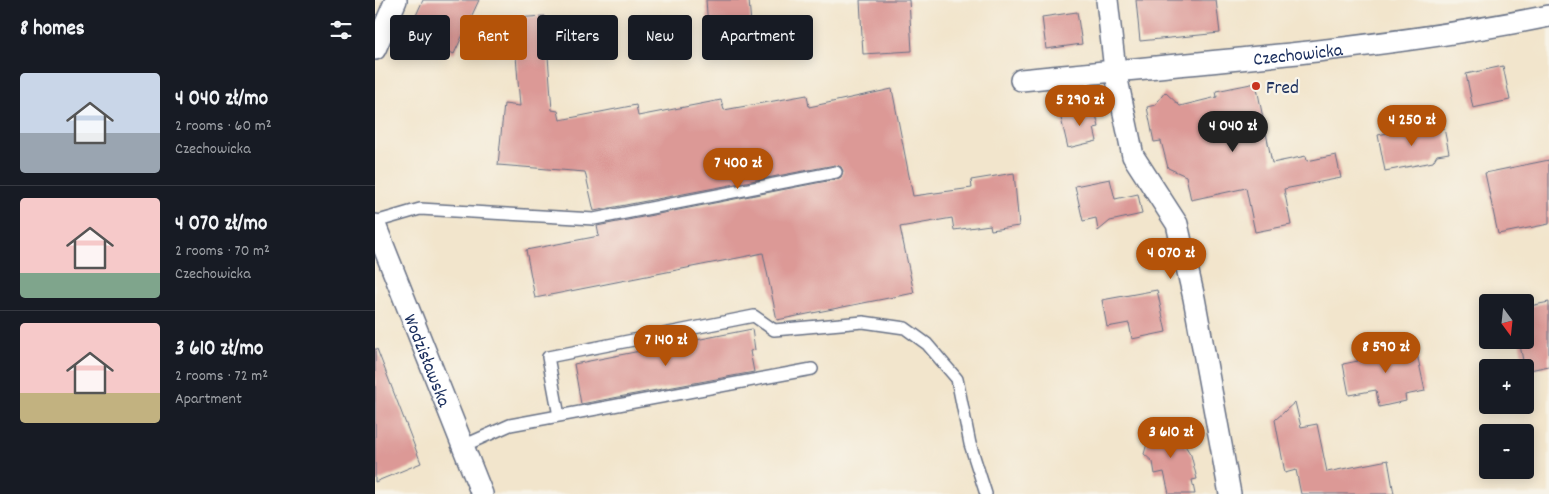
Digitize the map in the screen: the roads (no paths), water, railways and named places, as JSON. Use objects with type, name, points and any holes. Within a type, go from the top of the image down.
[{"type":"street","points":[[375,49],[396,0]]},
{"type":"street","points":[[1107,0],[1115,70],[1133,156],[1177,224],[1230,494]]},
{"type":"street","name":"Czechowicka","points":[[1021,80],[1344,49],[1480,30],[1549,16]]},
{"type":"street","name":"Wodzisławska","points":[[375,223],[482,494]]},
{"type":"lane","points":[[375,223],[420,209],[594,219],[836,172]]},
{"type":"lane","points":[[559,416],[548,357],[754,316],[774,330],[863,322],[905,328],[927,344],[957,379],[970,444],[986,494]]},
{"type":"lane","points":[[463,446],[510,425],[812,369]]},
{"type":"place","name":"Fred","points":[[1256,86]]}]
